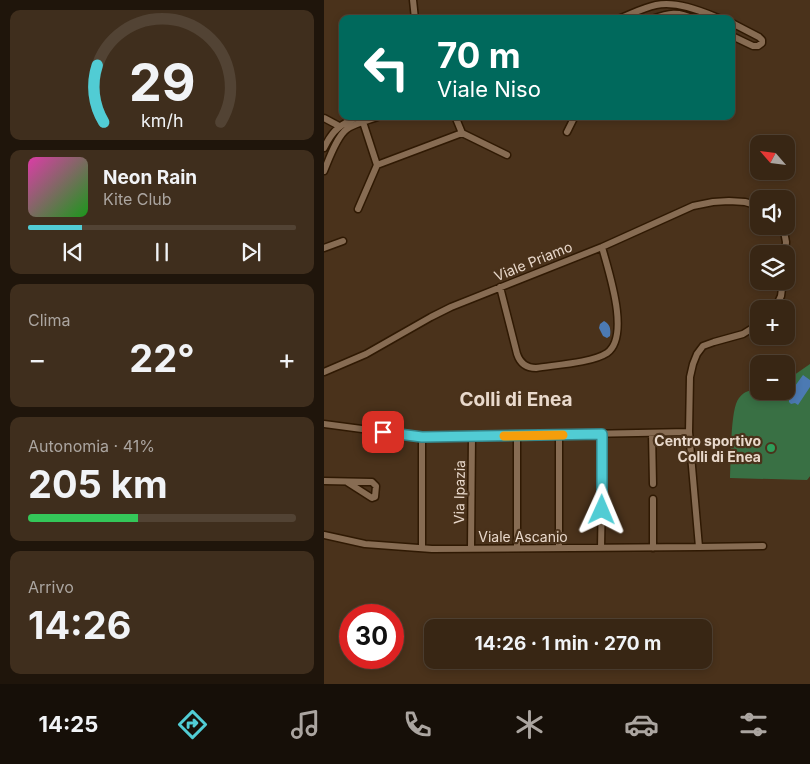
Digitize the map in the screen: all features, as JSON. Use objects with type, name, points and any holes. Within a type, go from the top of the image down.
[{"type":"street","points":[[413,0],[415,15]]},
{"type":"street","points":[[628,15],[651,6],[671,4],[688,7],[710,15]]},
{"type":"street","points":[[664,15],[669,13],[682,15]]},
{"type":"street","points":[[735,24],[759,36],[762,43],[758,46],[753,46],[735,37]]},
{"type":"street","points":[[324,118],[340,126]]},
{"type":"street","points":[[324,148],[331,135],[340,126],[359,120]]},
{"type":"street","points":[[324,169],[344,131],[360,120]]},
{"type":"street","points":[[358,208],[378,165],[362,120]]},
{"type":"street","points":[[457,120],[462,134],[507,155]]},
{"type":"street","points":[[567,132],[573,120]]},
{"type":"street","points":[[378,165],[462,134]]},
{"type":"street","name":"Viale Priamo","points":[[324,372],[366,354],[442,311],[602,246],[685,209],[698,204],[712,202],[729,201],[750,203]]},
{"type":"street","points":[[324,248],[343,241]]},
{"type":"street","points":[[500,287],[518,357],[524,365],[532,368],[580,361],[605,354],[615,343],[618,318],[616,302],[602,246]]},
{"type":"street","points":[[698,547],[689,432],[690,374],[692,364],[703,346],[740,336],[750,330]]},
{"type":"street","points":[[324,424],[422,437],[689,432]]},
{"type":"street","points":[[652,433],[653,484]]},
{"type":"street","points":[[601,548],[602,434]]},
{"type":"street","points":[[517,435],[517,548]]},
{"type":"street","points":[[559,435],[559,548]]},
{"type":"street","name":"Via Ipazia","points":[[471,548],[472,436]]},
{"type":"street","points":[[422,437],[422,548]]},
{"type":"street","points":[[324,481],[347,482]]},
{"type":"street","points":[[653,499],[653,548]]},
{"type":"street","name":"Viale Ascanio","points":[[324,535],[365,544],[422,548],[763,546]]},
{"type":"green space","name":"Centro sportivo Colli di Enea","points":[[810,364],[811,475],[807,480],[730,478],[732,424],[739,398],[750,390],[750,400],[795,400],[795,374]]},
{"type":"water","points":[[604,321],[609,325],[610,329],[610,336],[607,338],[603,336],[599,328],[600,324]]},
{"type":"water","points":[[803,375],[810,380],[810,387],[798,405],[789,402],[789,400],[795,400],[795,386]]},
{"type":"slow traffic","points":[[504,436],[563,435]]},
{"type":"place","name":"Centro sportivo Colli di Enea","points":[[771,448]]},
{"type":"district","name":"Colli di Enea","points":[[516,399]]},
{"type":"route","points":[[383,432],[422,437],[602,434],[602,510]]}]
